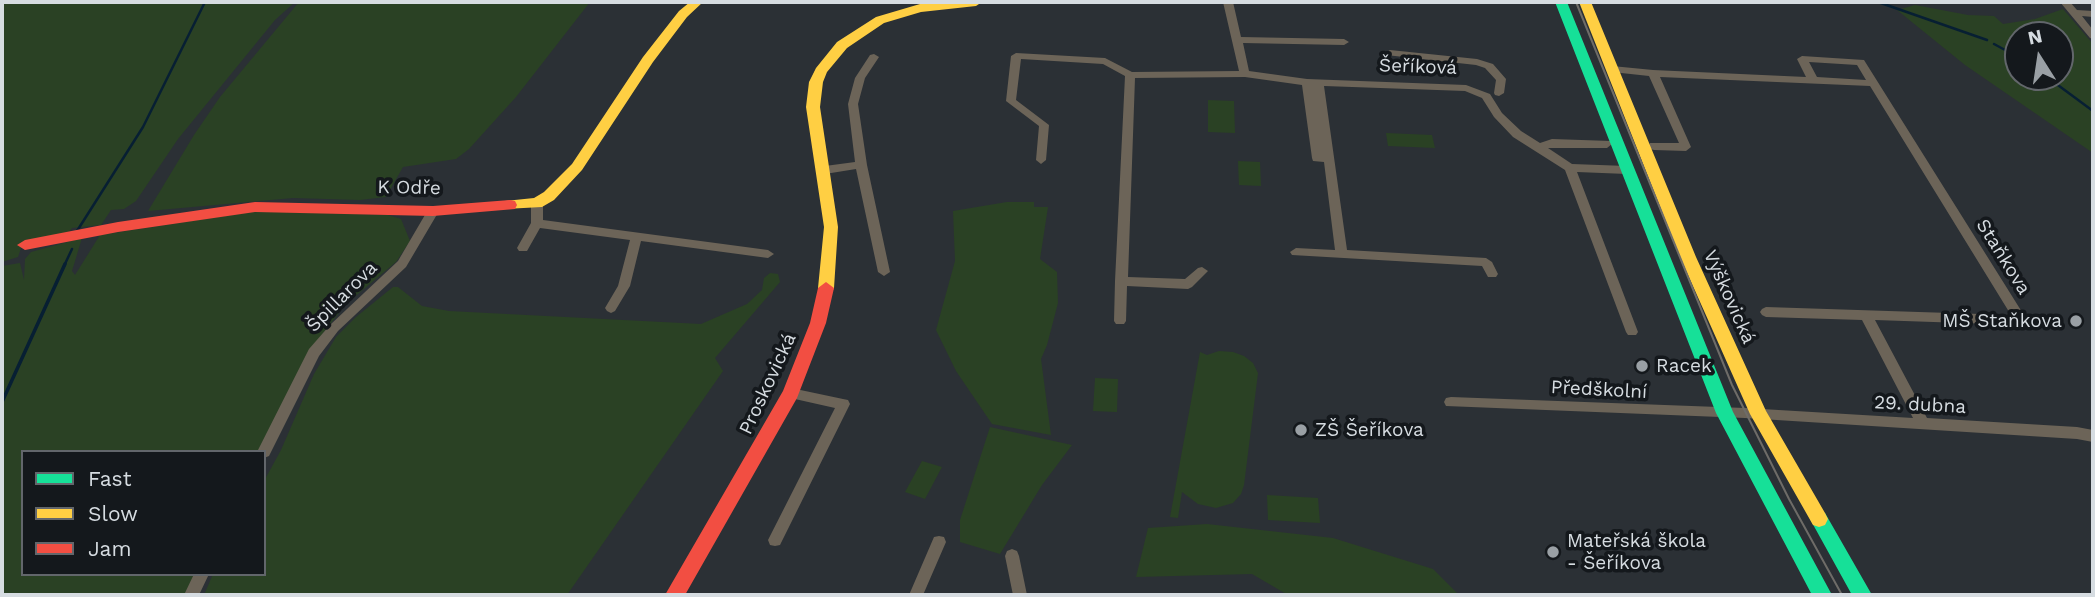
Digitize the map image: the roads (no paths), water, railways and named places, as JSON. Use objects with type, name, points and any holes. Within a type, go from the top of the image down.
[{"type":"street","points":[[523,248],[537,223],[537,204],[556,190],[577,167],[648,61],[683,14],[697,2]]},
{"type":"street","name":"Proskovická","points":[[675,595],[791,393],[818,323],[828,281],[831,227],[825,170],[813,107],[816,82],[829,58],[850,38],[888,17],[936,5],[976,2]]},
{"type":"street","points":[[1228,2],[1245,74]]},
{"type":"street","points":[[2065,2],[2093,36]]},
{"type":"street","points":[[1564,8],[1725,413],[1822,595]]},
{"type":"street","name":"Výškovická","points":[[1588,9],[1752,414],[1862,595]]},
{"type":"street","points":[[2073,13],[2093,14]]},
{"type":"street","points":[[1239,40],[1344,42]]},
{"type":"street","points":[[1390,53],[1477,62],[1489,66],[1501,79],[1499,93]]},
{"type":"street","points":[[1041,160],[1044,125],[1011,101],[1016,56],[1105,61],[1130,75],[1120,321]]},
{"type":"street","points":[[874,57],[860,78],[853,104],[861,165],[884,272]]},
{"type":"street","name":"Staňkova","points":[[1766,312],[2021,320],[1860,62],[1802,59],[1812,78]]},
{"type":"street","points":[[1612,69],[1871,83]]},
{"type":"street","points":[[1653,73],[1686,147],[1654,146]]},
{"type":"street","name":"Šeříková","points":[[1130,75],[1245,74],[1313,82],[1466,88],[1486,96],[1517,134],[1570,168]]},
{"type":"street","points":[[1313,82],[1317,158],[1329,158],[1342,255]]},
{"type":"street","points":[[1539,147],[1552,143],[1607,144]]},
{"type":"street","points":[[825,170],[861,165]]},
{"type":"street","points":[[1627,170],[1570,168],[1632,332]]},
{"type":"street","name":"K Odře","points":[[25,245],[118,227],[255,207],[433,211],[537,204]]},
{"type":"street","name":"Špillarova","points":[[265,450],[314,353],[334,328],[402,264],[433,211]]},
{"type":"street","points":[[537,223],[768,254]]},
{"type":"street","points":[[611,308],[624,286],[636,238]]},
{"type":"street","points":[[1296,252],[1486,262],[1492,274]]},
{"type":"street","points":[[1121,281],[1188,284],[1202,271]]},
{"type":"street","points":[[1866,314],[1924,425]]},
{"type":"street","points":[[775,540],[843,404],[791,393]]},
{"type":"street","name":"Předškolní","points":[[1451,402],[1752,414]]},
{"type":"street","name":"29. dubna","points":[[1752,414],[2093,436]]},
{"type":"street","points":[[916,595],[939,542]]},
{"type":"street","points":[[1012,556],[1020,595]]},
{"type":"street","points":[[191,595],[201,576]]},
{"type":"waterway","points":[[77,231],[143,127],[205,2]]},
{"type":"waterway","points":[[1878,2],[1987,40]]},
{"type":"waterway","points":[[1994,44],[2004,49]]},
{"type":"waterway","points":[[2066,91],[2093,111]]},
{"type":"waterway","points":[[64,266],[72,249]]},
{"type":"waterway","points":[[2,402],[65,264]]},
{"type":"tram line","points":[[1576,2],[1732,385],[1789,499],[1842,595]]},
{"type":"place","name":"MŠ Staňkova","points":[[2076,321]]},
{"type":"place","name":"Racek","points":[[1642,366]]},
{"type":"place","name":"ZŠ Šeříkova","points":[[1301,430]]},
{"type":"place","name":"Mateřská škola - Šeříkova","points":[[1553,552]]}]
